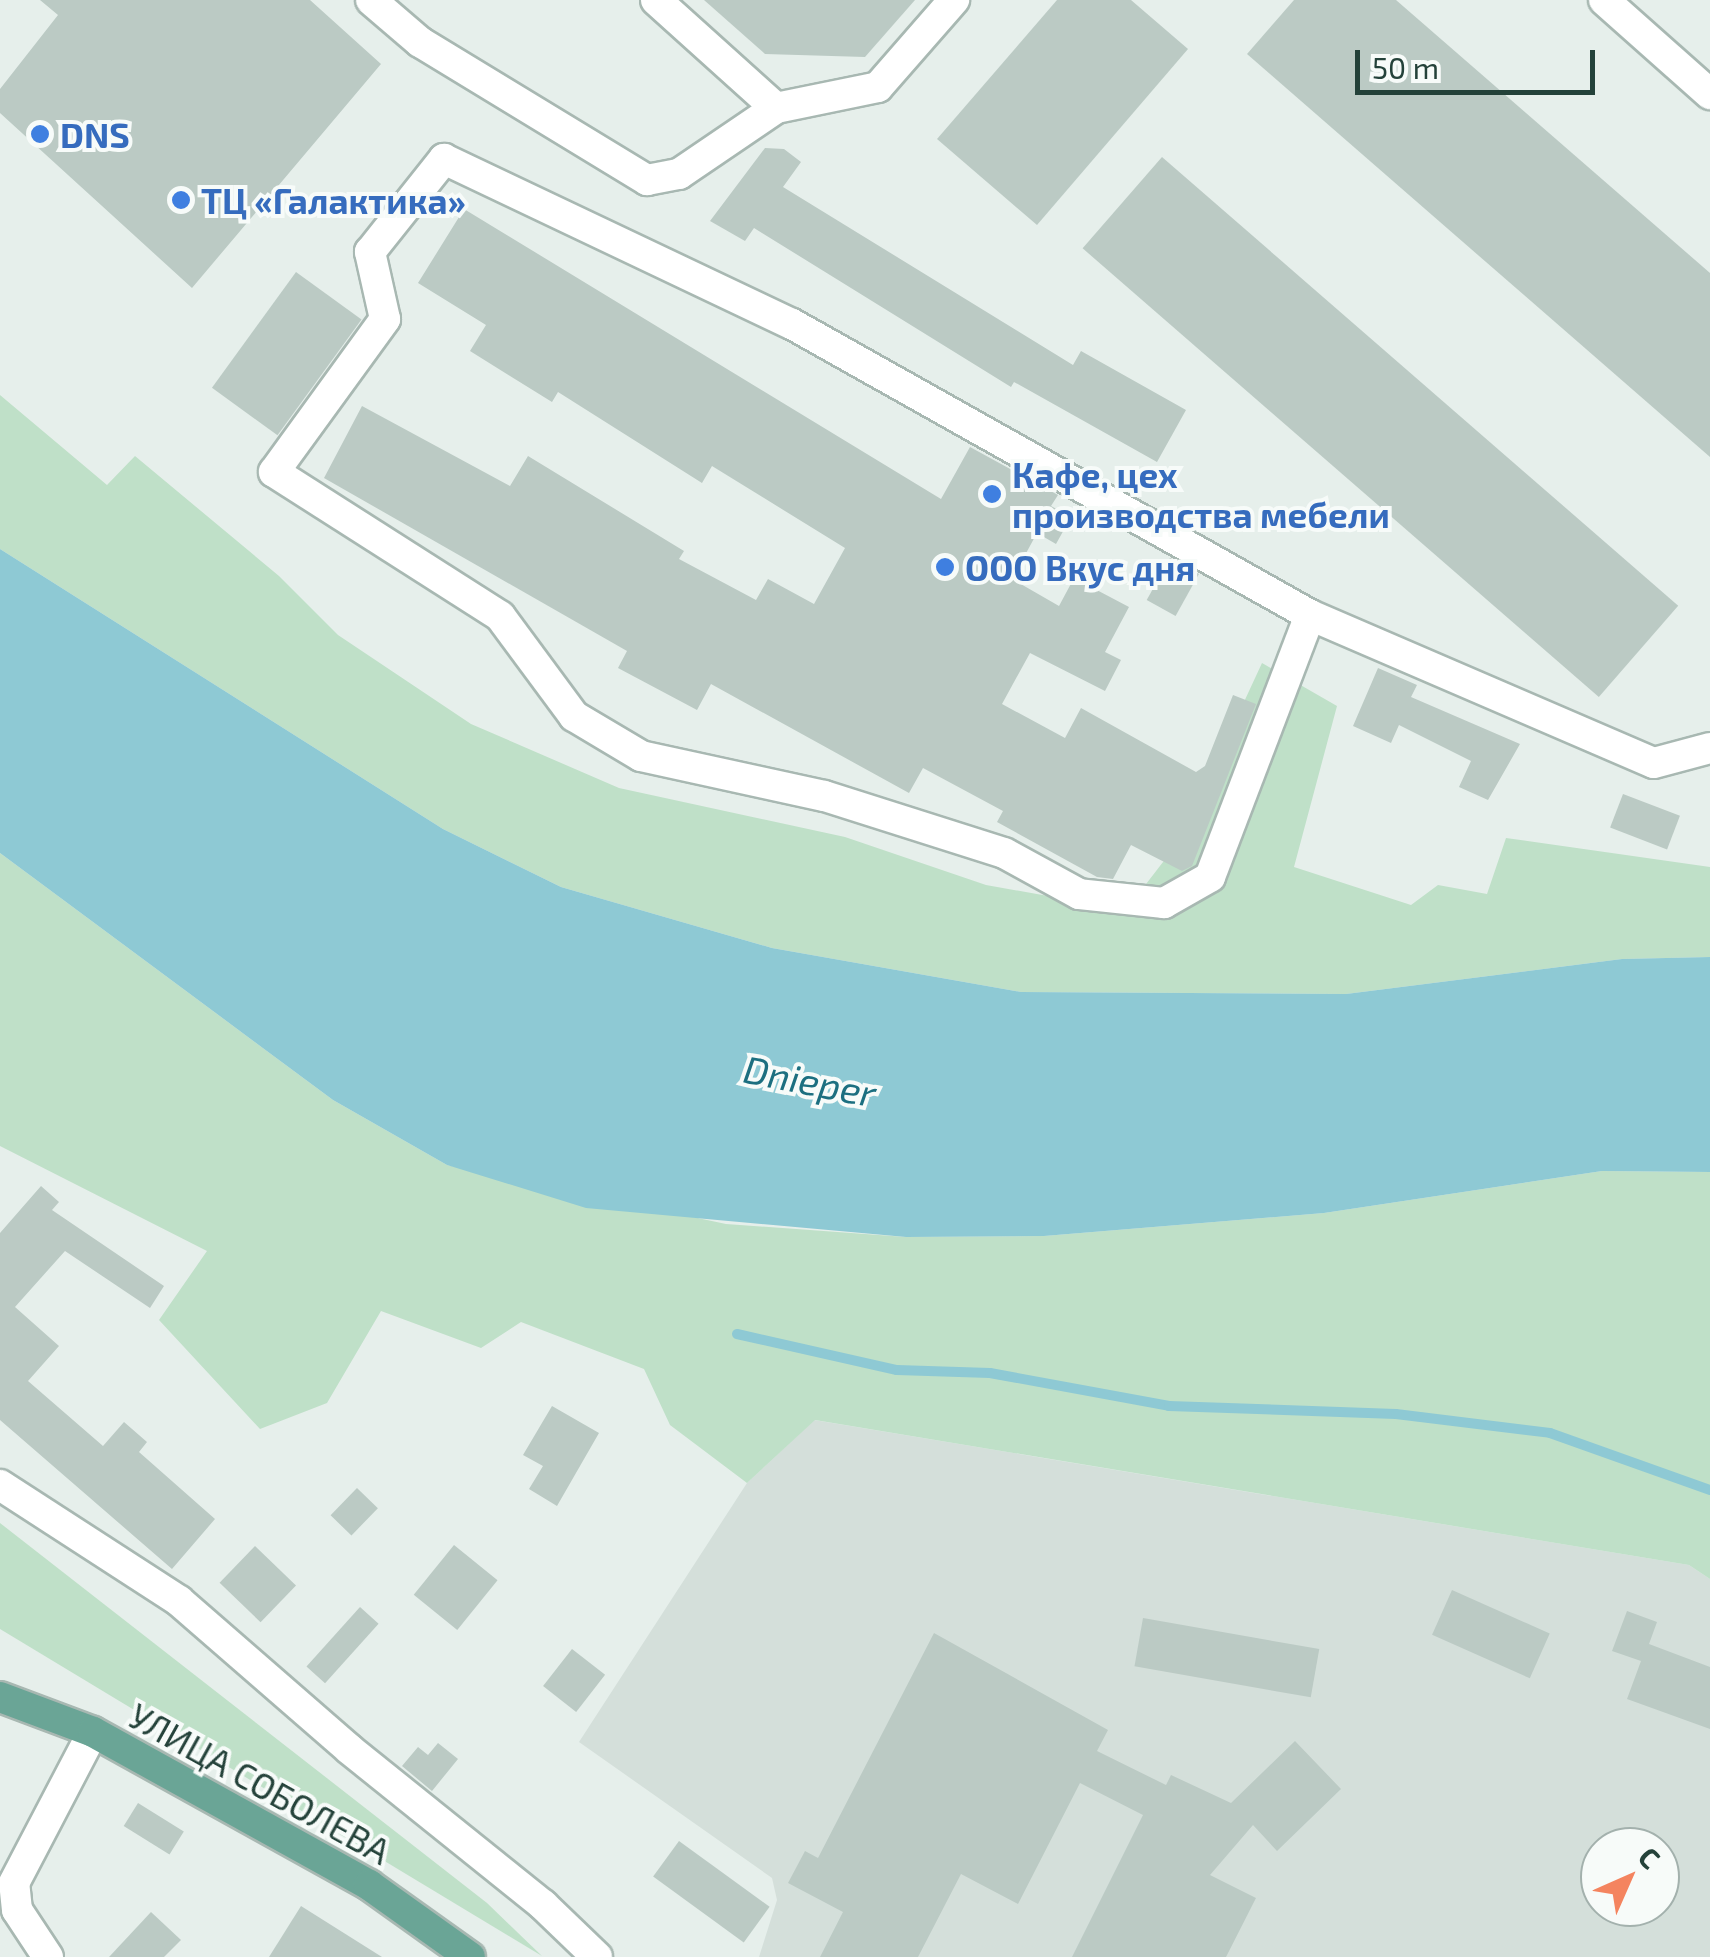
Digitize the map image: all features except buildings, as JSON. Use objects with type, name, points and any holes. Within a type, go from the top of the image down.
[{"type":"main road","name":"УЛИЦА СОБОЛЕВА","points":[[0,1697],[93,1732],[369,1885],[470,1957]]},
{"type":"street","points":[[371,0],[420,42],[647,180],[679,174],[776,108],[878,87],[954,0]]},
{"type":"street","points":[[656,0],[776,108]]},
{"type":"street","points":[[1604,0],[1710,94]]},
{"type":"street","points":[[1310,614],[1210,877],[1164,903],[1079,894],[1004,853],[824,796],[642,756],[574,716],[500,616],[274,472],[384,319],[370,252],[444,159],[792,324],[1310,614],[1654,762],[1710,748]]},
{"type":"street","points":[[0,1486],[179,1601],[349,1749],[544,1904],[597,1957]]},
{"type":"street","points":[[48,1957],[17,1910],[14,1884],[93,1732]]},
{"type":"shaded area","points":[[814,1420],[1689,1565],[1710,1579],[1710,1957],[759,1957],[777,1900],[772,1878],[579,1742],[747,1483]]},
{"type":"green space","points":[[0,395],[107,485],[135,456],[279,576],[338,635],[471,724],[619,788],[845,837],[986,885],[1126,910],[1180,840],[1262,663],[1337,706],[1294,867],[1411,905],[1438,885],[1487,894],[1506,838],[1710,867],[1710,957],[1622,959],[1346,994],[1021,992],[772,948],[561,887],[443,829],[0,549]]},
{"type":"green space","points":[[0,853],[333,1100],[447,1165],[726,1224],[906,1237],[1044,1236],[1324,1213],[1602,1171],[1710,1172],[1710,1579],[1689,1565],[815,1420],[747,1483],[670,1425],[644,1369],[521,1322],[481,1348],[381,1311],[327,1403],[260,1429],[159,1320],[207,1251],[0,1146]]},
{"type":"green space","points":[[0,1523],[487,1903],[542,1956],[0,1629]]},
{"type":"water","name":"Dnieper","points":[[0,549],[443,829],[561,887],[772,948],[1021,992],[1346,994],[1622,959],[1710,957],[1710,1172],[1602,1171],[1324,1213],[1044,1236],[906,1237],[586,1208],[447,1165],[333,1100],[0,853]]},
{"type":"waterway","points":[[737,1334],[897,1370],[990,1373],[1169,1406],[1396,1414],[1550,1433],[1710,1490]]},
{"type":"place","name":"DNS","points":[[40,134]]},
{"type":"place","name":"ТЦ «Галактика»","points":[[181,200]]},
{"type":"place","name":"Кафе, цех производства мебели","points":[[992,494]]},
{"type":"place","name":"ООО Вкус дня","points":[[945,567]]}]
